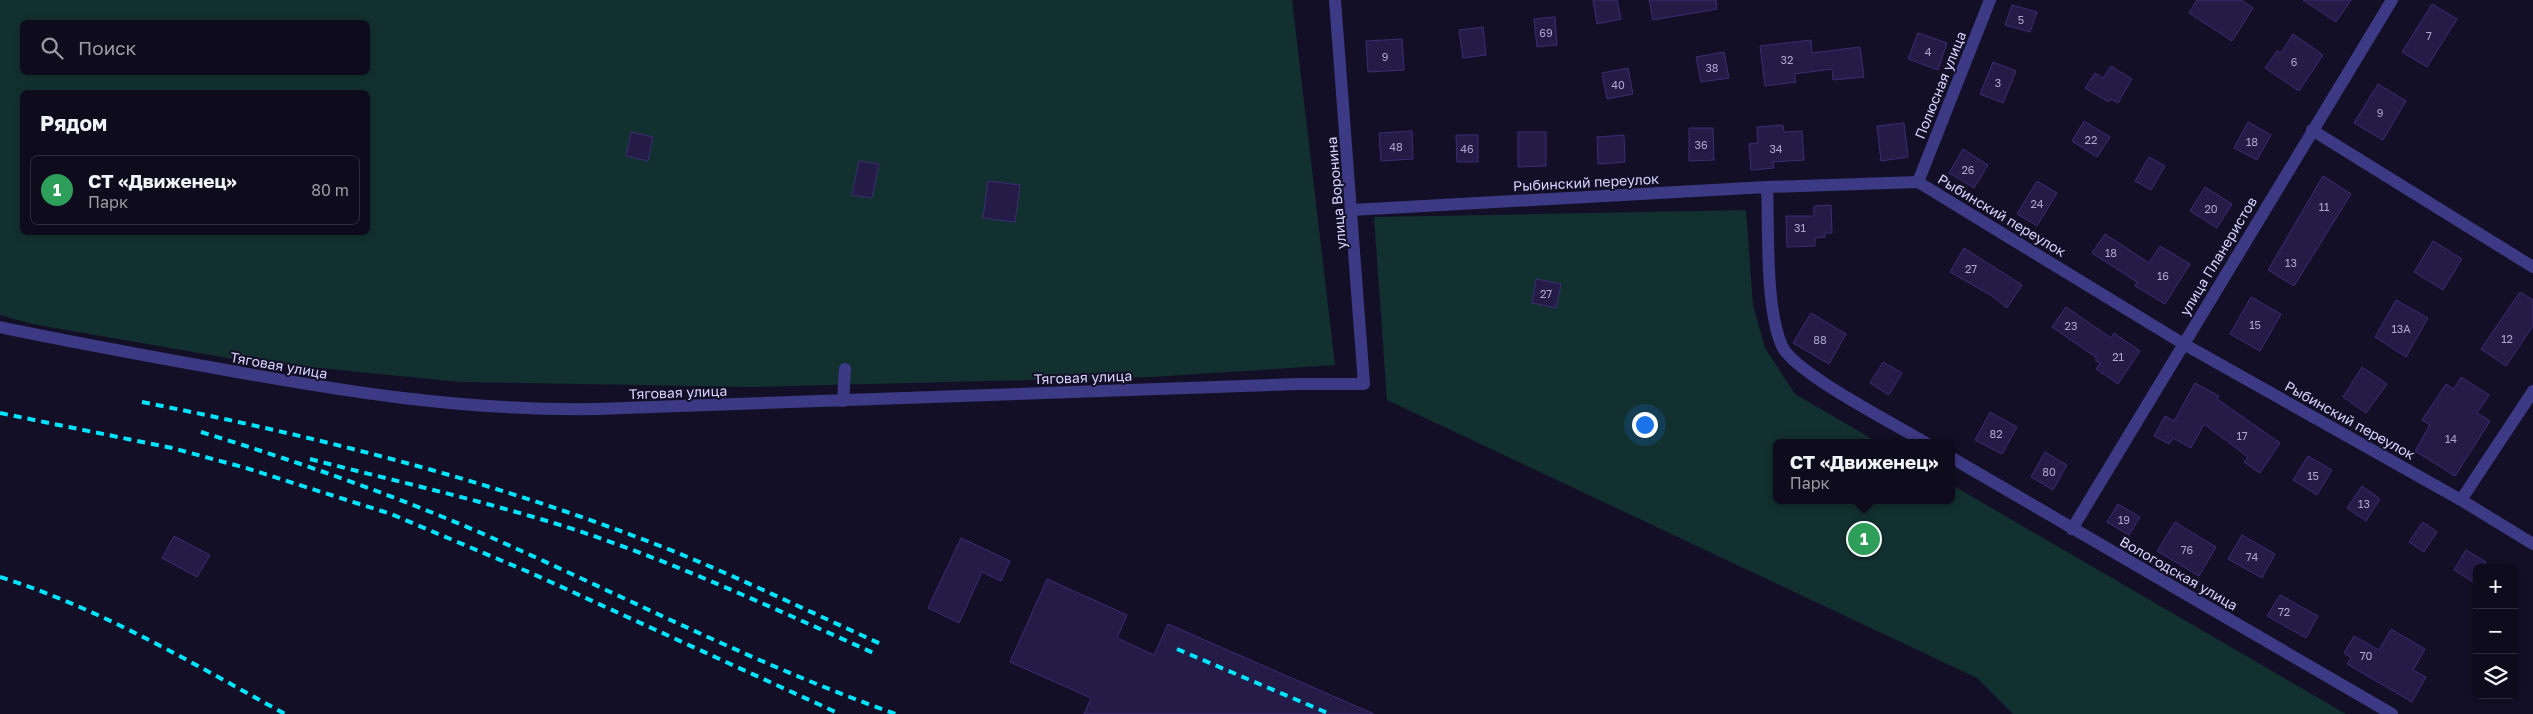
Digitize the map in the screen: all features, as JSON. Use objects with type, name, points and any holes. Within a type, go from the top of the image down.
[{"type":"street","name":"улица Воронина","points":[[1335,0],[1364,384]]},
{"type":"street","name":"Полюсная улица","points":[[1918,182],[1990,0]]},
{"type":"street","name":"улица Планеристов","points":[[2072,528],[2182,343],[2392,0]]},
{"type":"street","points":[[2312,130],[2533,268]]},
{"type":"street","name":"Рыбинский переулок","points":[[1352,210],[1767,187],[1918,182],[2182,343],[2460,500],[2533,544]]},
{"type":"street","points":[[1767,187],[1772,306],[1782,347],[1804,371],[1919,439]]},
{"type":"street","name":"Тяговая улица","points":[[0,327],[332,390],[472,407],[597,410],[1297,384],[1364,384]]},
{"type":"street","points":[[843,401],[845,369]]},
{"type":"street","points":[[2460,500],[2533,391]]},
{"type":"street","name":"Вологодская улица","points":[[1955,460],[2392,714]]},
{"type":"green space","points":[[0,0],[1292,0],[1335,365],[1152,377],[752,387],[460,382],[239,360],[32,324],[0,315]]},
{"type":"green space","points":[[1746,210],[1753,305],[1765,348],[1795,394],[1872,439],[1773,439],[1773,504],[1955,504],[1955,487],[2346,714],[2013,714],[1977,678],[1387,400],[1374,217]]},
{"type":"building","points":[[1593,0],[1617,0],[1621,19],[1597,24]]},
{"type":"building","points":[[1649,0],[1716,0],[1717,9],[1653,20]]},
{"type":"building","points":[[2197,0],[2241,0],[2253,8],[2232,41],[2189,13]]},
{"type":"building","points":[[2303,0],[2351,0],[2336,22]]},
{"type":"building","points":[[2432,4],[2457,19],[2427,67],[2402,52]]},
{"type":"building","points":[[2012,5],[2037,12],[2030,32],[2005,25]]},
{"type":"building","points":[[1555,17],[1557,45],[1537,47],[1534,19]]},
{"type":"building","points":[[1483,27],[1486,55],[1463,58],[1459,30]]},
{"type":"building","points":[[1918,33],[1947,43],[1938,70],[1908,59]]},
{"type":"building","points":[[2293,34],[2323,55],[2299,91],[2265,68],[2277,51],[2281,53]]},
{"type":"building","points":[[1402,39],[1404,70],[1368,72],[1366,41]]},
{"type":"building","points":[[1811,40],[1812,53],[1860,47],[1864,77],[1833,80],[1832,69],[1794,74],[1796,82],[1765,86],[1760,46]]},
{"type":"building","points":[[1724,52],[1729,78],[1701,82],[1696,57]]},
{"type":"building","points":[[1993,62],[2016,71],[2003,103],[1980,94]]},
{"type":"building","points":[[2111,66],[2132,79],[2118,103],[2111,99],[2109,102],[2085,88],[2095,73],[2103,78]]},
{"type":"building","points":[[1628,68],[1633,94],[1607,99],[1602,73]]},
{"type":"building","points":[[2378,84],[2406,101],[2383,140],[2354,123]]},
{"type":"building","points":[[2084,121],[2110,137],[2097,157],[2072,141]]},
{"type":"building","points":[[2248,122],[2271,135],[2257,160],[2234,148]]},
{"type":"building","points":[[1904,123],[1908,157],[1881,161],[1877,126]]},
{"type":"building","points":[[1783,125],[1784,132],[1802,131],[1804,160],[1773,162],[1774,168],[1751,170],[1749,144],[1758,143],[1757,127]]},
{"type":"building","points":[[1689,128],[1713,128],[1714,160],[1689,161]]},
{"type":"building","points":[[1412,131],[1413,159],[1381,161],[1379,133]]},
{"type":"building","points":[[631,132],[653,137],[648,161],[626,156]]},
{"type":"building","points":[[1518,132],[1546,132],[1546,166],[1518,167]]},
{"type":"building","points":[[1456,135],[1478,135],[1478,162],[1457,162]]},
{"type":"building","points":[[1624,135],[1625,162],[1598,164],[1597,137]]},
{"type":"building","points":[[1963,149],[1988,165],[1974,188],[1949,173]]},
{"type":"building","points":[[2149,157],[2165,166],[2151,190],[2135,181]]},
{"type":"building","points":[[859,161],[879,164],[872,198],[852,195]]},
{"type":"building","points":[[2323,176],[2351,194],[2294,286],[2268,270]]},
{"type":"building","points":[[988,181],[1020,185],[1015,222],[983,218]]},
{"type":"building","points":[[2037,181],[2057,193],[2037,226],[2017,214]]},
{"type":"building","points":[[2205,187],[2232,204],[2217,228],[2190,211]]},
{"type":"building","points":[[1831,205],[1832,233],[1825,233],[1825,237],[1815,238],[1815,246],[1787,247],[1786,216],[1814,216],[1814,206]]},
{"type":"building","points":[[2105,234],[2149,263],[2160,246],[2190,264],[2165,304],[2135,286],[2137,282],[2092,253]]},
{"type":"building","points":[[2433,241],[2462,259],[2443,290],[2414,272]]},
{"type":"building","points":[[1964,248],[2022,285],[2007,308],[1992,296],[1950,272]]},
{"type":"building","points":[[1536,279],[1561,284],[1556,308],[1532,303]]},
{"type":"building","points":[[2520,292],[2533,300],[2533,326],[2506,366],[2481,349]]},
{"type":"building","points":[[2251,297],[2281,314],[2260,351],[2230,334]]},
{"type":"building","points":[[2396,300],[2428,318],[2406,357],[2375,337]]},
{"type":"building","points":[[2066,307],[2111,338],[2114,333],[2140,351],[2118,384],[2096,369],[2100,363],[2095,360],[2097,358],[2052,327]]},
{"type":"building","points":[[1811,313],[1846,334],[1829,364],[1793,343]]},
{"type":"building","points":[[1883,362],[1902,373],[1889,395],[1870,383]]},
{"type":"building","points":[[2362,367],[2387,384],[2366,413],[2343,397]]},
{"type":"building","points":[[2461,377],[2489,395],[2477,413],[2490,421],[2455,476],[2415,451],[2430,425],[2422,420],[2446,384],[2454,389]]},
{"type":"building","points":[[2195,383],[2219,396],[2217,399],[2280,443],[2260,473],[2244,462],[2248,457],[2204,424],[2191,448],[2173,438],[2169,444],[2154,436],[2165,416],[2174,421]]},
{"type":"building","points":[[1990,412],[2017,427],[2002,454],[1975,440]]},
{"type":"building","points":[[2045,452],[2067,465],[2053,490],[2031,477]]},
{"type":"building","points":[[2308,456],[2332,470],[2317,495],[2293,480]]},
{"type":"building","points":[[2362,486],[2380,499],[2366,521],[2347,508]]},
{"type":"building","points":[[2118,504],[2140,517],[2129,535],[2107,522]]},
{"type":"building","points":[[2175,522],[2216,547],[2199,576],[2157,551]]},
{"type":"building","points":[[2423,522],[2437,532],[2424,552],[2409,542]]},
{"type":"building","points":[[2242,535],[2275,554],[2262,578],[2228,559]]},
{"type":"building","points":[[174,536],[210,555],[197,577],[162,558]]},
{"type":"building","points":[[961,538],[1010,561],[1001,581],[982,572],[959,623],[928,608]]},
{"type":"building","points":[[2466,550],[2486,562],[2485,564],[2473,564],[2473,582],[2454,570]]},
{"type":"building","points":[[1047,579],[1127,615],[1117,638],[1154,655],[1168,624],[1374,714],[1084,714],[1091,698],[1010,662]]},
{"type":"building","points":[[2280,595],[2318,616],[2306,638],[2267,616]]},
{"type":"building","points":[[2391,629],[2425,649],[2413,670],[2426,677],[2412,702],[2347,664],[2351,658],[2344,653],[2354,636],[2379,650]]},
{"type":"railway","points":[[142,402],[329,443],[514,494],[665,548],[881,644]]},
{"type":"railway","points":[[0,413],[172,448],[246,468],[391,514],[531,573],[840,714]]},
{"type":"railway","points":[[201,432],[346,480],[453,521],[741,652],[844,695],[896,714]]},
{"type":"railway","points":[[310,459],[477,501],[614,543],[765,604],[876,654]]},
{"type":"railway","points":[[0,577],[74,605],[146,638],[285,714]]},
{"type":"railway","points":[[1177,649],[1330,714]]},
{"type":"place","name":"СТ «Движенец»","points":[[1864,539]]}]
